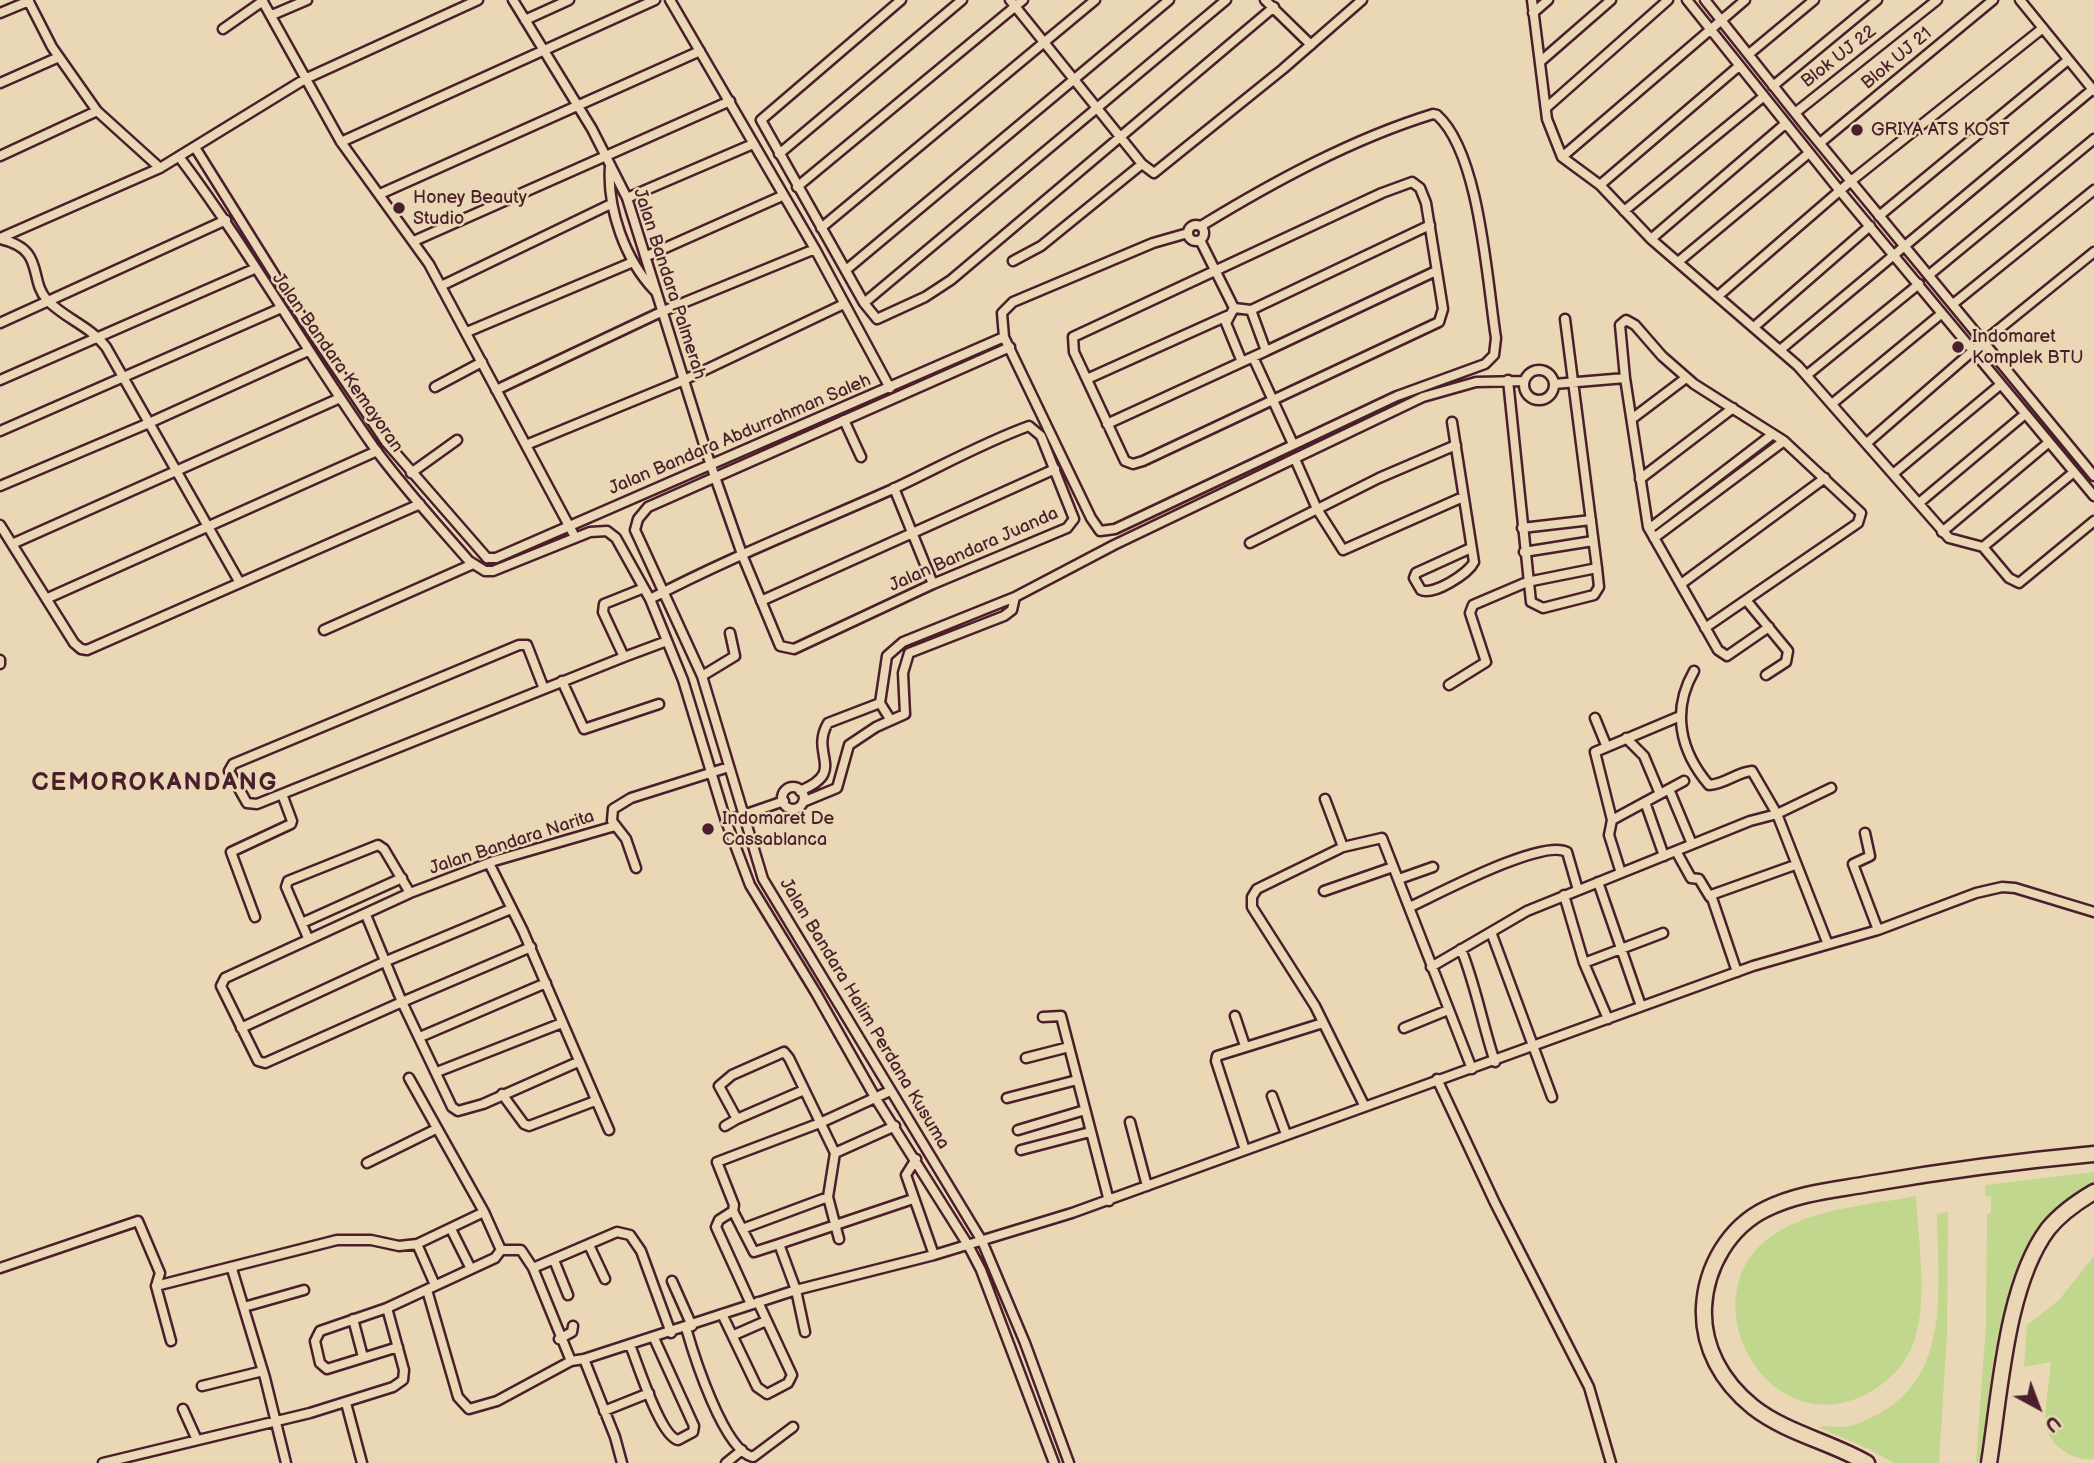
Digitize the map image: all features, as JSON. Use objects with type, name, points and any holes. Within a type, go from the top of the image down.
[{"type":"highway","points":[[1867,1463],[1754,1408],[1721,1373],[1710,1349],[1704,1312],[1709,1276],[1726,1244],[1741,1227],[1765,1209],[1807,1194],[2006,1162],[2094,1154]]},
{"type":"highway","points":[[1989,1463],[2015,1307],[2025,1271],[2054,1223],[2067,1209],[2094,1192]]},
{"type":"street","points":[[0,13],[29,0],[59,57],[97,111],[160,168]]},
{"type":"street","points":[[272,15],[307,0]]},
{"type":"street","points":[[0,238],[160,168],[196,149],[306,79],[478,0]]},
{"type":"street","name":"Jalan Bandara Palmerah","points":[[513,0],[606,156],[627,198],[715,477]]},
{"type":"street","points":[[525,20],[569,0]]},
{"type":"street","points":[[341,142],[655,0]]},
{"type":"street","points":[[670,0],[815,249],[890,388]]},
{"type":"street","points":[[901,0],[762,119],[797,187],[864,303],[872,315],[880,318],[937,290],[1122,139],[1274,7]]},
{"type":"street","points":[[779,153],[962,0]]},
{"type":"street","points":[[797,187],[1012,3],[1023,0]]},
{"type":"street","points":[[821,228],[1095,0]]},
{"type":"street","points":[[846,270],[1168,0]]},
{"type":"street","points":[[864,303],[1226,0]]},
{"type":"street","points":[[1265,0],[1311,45]]},
{"type":"street","points":[[1012,3],[1097,110],[1152,173],[1160,170],[1362,0]]},
{"type":"street","points":[[1532,0],[1550,134],[1562,157],[1600,185],[1651,239],[1807,375],[1868,442],[1942,531],[1959,542],[1983,547],[2009,578],[2019,583],[2094,522]]},
{"type":"street","points":[[1533,13],[1548,0]]},
{"type":"street","points":[[1541,61],[1611,0]]},
{"type":"street","points":[[1546,108],[1668,0]]},
{"type":"street","points":[[1687,0],[1785,124],[2094,496]]},
{"type":"street","points":[[1705,0],[1819,143],[2094,476]]},
{"type":"street","points":[[1562,157],[1745,0]]},
{"type":"street","points":[[1749,54],[1814,0]]},
{"type":"street","points":[[1773,86],[1877,0]]},
{"type":"street","name":"Blok UJ 22","points":[[1795,113],[1937,0]]},
{"type":"street","name":"Blok UJ 21","points":[[1819,143],[1993,0]]},
{"type":"street","points":[[1780,351],[2093,90],[2020,0]]},
{"type":"street","points":[[223,29],[262,1],[272,15],[341,142],[414,241],[441,286],[576,537],[493,571],[485,571],[487,558]]},
{"type":"street","points":[[1718,296],[1851,181],[2043,28]]},
{"type":"street","points":[[380,194],[700,51]]},
{"type":"street","points":[[0,83],[59,57]]},
{"type":"street","points":[[1879,215],[2068,60]]},
{"type":"street","points":[[1600,185],[1739,66]]},
{"type":"street","points":[[1624,211],[1763,97]]},
{"type":"street","points":[[414,241],[730,102]]},
{"type":"street","points":[[0,156],[97,111]]},
{"type":"street","points":[[1433,114],[1442,120],[1465,166],[1477,201],[1496,338],[1494,355],[1485,364],[1433,380],[1115,529],[1100,531],[1091,518],[1004,337],[1002,313],[1013,302],[1153,243],[1188,233],[1191,226],[1201,226],[1253,195],[1326,159],[1433,114]]},
{"type":"street","points":[[1651,239],[1785,124]]},
{"type":"street","points":[[1796,137],[1807,128]]},
{"type":"street","points":[[1929,275],[2094,139]]},
{"type":"street","points":[[627,198],[753,144]]},
{"type":"street","name":"Jalan Bandara Kemayoran","points":[[196,149],[304,320],[386,442],[487,558]]},
{"type":"street","points":[[1678,262],[1809,153]]},
{"type":"street","name":"Jalan Bandara Kemayoran","points":[[180,158],[226,220],[279,309],[377,451],[473,564],[485,571]]},
{"type":"street","points":[[1013,261],[1029,255],[1053,237],[1142,164]]},
{"type":"street","points":[[610,166],[611,204],[633,262],[655,291]]},
{"type":"street","points":[[1407,183],[1415,183],[1420,188],[1430,225],[1436,271],[1443,309],[1439,322],[1133,464],[1123,458],[1074,352],[1073,337],[1407,183]]},
{"type":"street","points":[[1953,303],[2094,190]]},
{"type":"street","points":[[647,256],[782,196]]},
{"type":"street","points":[[441,286],[611,204]]},
{"type":"street","points":[[0,323],[226,220]]},
{"type":"street","points":[[1234,308],[1251,310],[1430,225]]},
{"type":"street","points":[[1200,240],[1204,233],[1201,226]]},
{"type":"street","points":[[1754,327],[1870,226]]},
{"type":"street","points":[[1188,233],[1192,240],[1200,240]]},
{"type":"street","points":[[0,238],[15,244],[29,256],[48,300],[98,336],[240,583]]},
{"type":"street","points":[[1200,240],[1234,308]]},
{"type":"street","points":[[496,390],[662,312],[815,249]]},
{"type":"street","points":[[1868,442],[1972,351],[2094,252]]},
{"type":"street","points":[[467,332],[633,262]]},
{"type":"street","points":[[0,380],[254,269]]},
{"type":"street","points":[[1107,424],[1436,271]]},
{"type":"street","points":[[1807,375],[1919,284]]},
{"type":"street","points":[[1930,297],[1940,289]]},
{"type":"street","points":[[526,445],[684,380],[844,304]]},
{"type":"street","points":[[1087,380],[1227,316],[1234,308]]},
{"type":"street","points":[[0,431],[279,309]]},
{"type":"street","points":[[1251,310],[1266,351]]},
{"type":"street","points":[[1833,403],[1941,314]]},
{"type":"street","points":[[1227,316],[1226,323],[1242,362]]},
{"type":"street","points":[[1508,380],[1531,602],[1543,608],[1594,595],[1599,590],[1597,568],[1565,319]]},
{"type":"street","points":[[1705,628],[1860,520],[1858,509],[1784,441],[1686,378],[1635,325],[1626,320],[1620,325],[1625,378],[1649,529],[1705,628],[1725,656],[1769,627]]},
{"type":"street","name":"Jalan Bandara Abdurrahman Saleh","points":[[487,558],[496,558],[569,527],[1004,337]]},
{"type":"street","name":"Jalan Bandara Abdurrahman Saleh","points":[[636,535],[638,519],[648,507],[1010,347]]},
{"type":"street","points":[[0,486],[149,423],[308,351]]},
{"type":"street","points":[[1253,357],[1293,444]]},
{"type":"street","points":[[435,387],[482,362]]},
{"type":"street","points":[[1541,370],[1550,375],[1554,384],[1548,397],[1539,401],[1527,395],[1524,381],[1530,373],[1541,370]]},
{"type":"street","points":[[1554,384],[1625,378]]},
{"type":"street","points":[[1633,418],[1686,378]]},
{"type":"street","points":[[890,719],[880,703],[887,656],[903,642],[1015,597],[1114,545],[1430,395],[1476,382],[1524,381]]},
{"type":"street","points":[[1894,474],[2000,385]]},
{"type":"street","points":[[12,544],[340,398]]},
{"type":"street","points":[[1640,479],[1732,408]]},
{"type":"street","points":[[1919,503],[2024,415]]},
{"type":"street","points":[[844,420],[861,457]]},
{"type":"street","points":[[1452,422],[1474,562],[1467,571],[1432,590],[1421,590],[1414,578],[1416,573],[1471,548]]},
{"type":"street","name":"Jalan Bandara Juanda","points":[[650,598],[663,592],[743,556],[894,488],[1031,426],[1041,436],[1073,518],[1072,524],[933,584],[794,649],[780,646],[743,556],[715,477]]},
{"type":"street","points":[[1649,529],[1773,434]]},
{"type":"street","points":[[411,473],[457,440]]},
{"type":"street","points":[[1654,538],[1784,441]]},
{"type":"street","points":[[1942,531],[2048,443]]},
{"type":"street","points":[[1250,543],[1379,478],[1456,445]]},
{"type":"street","points":[[48,598],[377,451]]},
{"type":"street","points":[[2063,460],[2075,452]]},
{"type":"street","points":[[1295,459],[1336,544],[1345,550],[1463,497]]},
{"type":"street","points":[[761,601],[1055,469]]},
{"type":"street","points":[[1983,547],[2074,472]]},
{"type":"street","points":[[1681,584],[1825,478]]},
{"type":"street","points":[[1714,479],[1721,487]]},
{"type":"street","points":[[894,488],[933,584]]},
{"type":"street","points":[[643,494],[648,507]]},
{"type":"street","points":[[0,525],[74,643],[81,649],[88,650],[420,504]]},
{"type":"street","points":[[1522,528],[1591,520]]},
{"type":"street","name":"Jalan Bandara Halim Perdana Kusuma","points":[[576,537],[599,530],[610,532],[650,598],[750,885],[876,1099],[968,1245],[1054,1463]]},
{"type":"street","name":"Jalan Bandara Halim Perdana Kusuma","points":[[636,535],[702,676],[763,878],[982,1241],[1024,1340],[1069,1463]]},
{"type":"street","points":[[1524,552],[1593,541]]},
{"type":"street","points":[[324,630],[473,564]]},
{"type":"street","points":[[1449,685],[1486,662],[1470,613],[1471,607],[1527,582],[1597,568]]},
{"type":"street","points":[[624,657],[601,607],[644,588]]},
{"type":"street","points":[[909,653],[1006,615],[1015,597]]},
{"type":"street","points":[[1746,600],[1769,627],[1788,657],[1786,662],[1766,675]]},
{"type":"street","points":[[702,676],[735,656],[730,633]]},
{"type":"street","points":[[544,689],[527,645],[523,644],[230,767],[247,803],[257,804],[667,641]]},
{"type":"street","points":[[784,802],[794,811],[800,809],[803,803],[837,788],[847,747],[890,719],[903,716],[906,711],[903,673],[909,653],[903,642]]},
{"type":"street","points":[[1693,671],[1678,717],[1691,753],[1709,785],[1720,784],[1752,771],[1777,814],[1827,943]]},
{"type":"street","points":[[562,681],[584,729],[659,704]]},
{"type":"street","points":[[800,791],[819,783],[824,776],[823,743],[828,723],[880,703]]},
{"type":"street","points":[[1621,873],[1609,835],[1612,820],[1595,752],[1606,745],[1678,717]]},
{"type":"street","points":[[1595,718],[1606,745]]},
{"type":"street","points":[[1626,738],[1644,756],[1660,794]]},
{"type":"street","name":"Jalan Bandara Narita","points":[[402,1002],[265,1063],[255,1058],[221,986],[223,980],[308,938],[366,915],[410,893],[518,853],[615,826],[611,815],[623,802],[729,767]]},
{"type":"street","points":[[1612,820],[1684,781]]},
{"type":"street","points":[[784,802],[785,787],[794,786],[800,791],[803,803]]},
{"type":"street","points":[[1431,967],[1491,932],[1564,895],[1692,844],[1777,814],[1831,788]]},
{"type":"street","points":[[1669,789],[1692,844]]},
{"type":"street","points":[[255,917],[231,852],[290,824],[292,821],[282,794]]},
{"type":"street","points":[[1325,799],[1343,847]]},
{"type":"street","points":[[726,821],[784,802]]},
{"type":"street","points":[[1645,802],[1664,856]]},
{"type":"street","points":[[615,826],[626,839],[636,868]]},
{"type":"street","points":[[1864,833],[1870,856],[1853,864],[1878,930]]},
{"type":"street","points":[[1364,1105],[1323,1023],[1252,907],[1252,897],[1257,889],[1343,847],[1382,838],[1472,1069]]},
{"type":"street","points":[[308,938],[286,887],[288,881],[374,845],[384,849],[410,893]]},
{"type":"street","points":[[1410,907],[1502,865],[1552,848],[1567,852],[1578,890]]},
{"type":"street","points":[[1676,851],[1691,878],[1699,879],[1710,897],[1737,972]]},
{"type":"street","points":[[491,862],[531,947],[594,1101],[609,1130]]},
{"type":"street","points":[[1710,897],[1715,892],[1749,883],[1795,865]]},
{"type":"street","points":[[1324,891],[1393,867]]},
{"type":"street","points":[[1399,880],[1433,867]]},
{"type":"street","points":[[302,923],[402,878]]},
{"type":"street","points":[[1598,882],[1641,1006]]},
{"type":"street","points":[[417,1244],[431,1287],[458,1397],[469,1409],[497,1401],[571,1361],[760,1310],[1109,1201],[1364,1105],[1495,1062],[1641,1006],[1827,943],[1878,930],[1976,893],[2002,887],[2094,912]]},
{"type":"street","points":[[1564,895],[1584,963],[1608,1019]]},
{"type":"street","points":[[242,1028],[384,962],[511,909]]},
{"type":"street","points":[[366,915],[384,962],[452,1107],[458,1111],[578,1062]]},
{"type":"street","points":[[1491,932],[1552,1097]]},
{"type":"street","points":[[1584,963],[1663,933]]},
{"type":"street","points":[[402,1002],[531,947]]},
{"type":"street","points":[[1461,949],[1476,987],[1476,1005],[1495,1062]]},
{"type":"street","points":[[419,1037],[546,983]]},
{"type":"street","points":[[1404,1028],[1448,1010]]},
{"type":"street","points":[[1043,1017],[1061,1016],[1109,1201]]},
{"type":"street","points":[[1235,1016],[1245,1045]]},
{"type":"street","points":[[437,1072],[562,1023]]},
{"type":"street","points":[[1245,1150],[1216,1061],[1219,1054],[1323,1023]]},
{"type":"street","points":[[1026,1058],[1069,1047]]},
{"type":"street","points":[[737,1119],[719,1083],[779,1053],[788,1056],[835,1153],[828,1196],[839,1239]]},
{"type":"street","points":[[409,1078],[484,1212],[501,1251]]},
{"type":"street","points":[[1437,1079],[1495,1203],[1589,1387],[1611,1463]]},
{"type":"street","points":[[1007,1098],[1077,1080]]},
{"type":"street","points":[[724,1126],[804,1090]]},
{"type":"street","points":[[890,1091],[820,1122],[717,1162],[732,1200],[733,1211],[754,1252],[913,1199]]},
{"type":"street","points":[[502,1094],[524,1124],[530,1126],[594,1101]]},
{"type":"street","points":[[1272,1097],[1286,1134]]},
{"type":"street","points":[[1018,1130],[1085,1110]]},
{"type":"street","points":[[1130,1122],[1147,1186]]},
{"type":"street","points":[[835,1153],[895,1126]]},
{"type":"street","points":[[367,1163],[436,1129]]},
{"type":"street","points":[[1021,1150],[1090,1132]]},
{"type":"street","points":[[916,1159],[906,1172],[934,1255]]},
{"type":"street","points":[[742,1229],[828,1196]]},
{"type":"street","points":[[725,1319],[760,1391],[767,1394],[790,1381],[792,1376],[716,1227],[719,1220],[733,1211]]},
{"type":"street","points":[[156,1286],[232,1269],[337,1240],[371,1240],[399,1246],[417,1244],[484,1212]]},
{"type":"street","points":[[0,1268],[138,1221],[160,1273],[156,1286],[171,1341]]},
{"type":"street","points":[[451,1229],[470,1267]]},
{"type":"street","points":[[533,1268],[617,1232],[634,1239],[671,1333]]},
{"type":"street","points":[[779,1244],[805,1332]]},
{"type":"street","points":[[589,1245],[605,1279]]},
{"type":"street","points":[[398,1347],[327,1368],[320,1363],[315,1341],[317,1335],[327,1327],[387,1308],[470,1267],[495,1258],[501,1251],[521,1251],[533,1268],[559,1339],[571,1361]]},
{"type":"street","points":[[554,1260],[568,1295]]},
{"type":"street","points":[[232,1269],[263,1371],[286,1463]]},
{"type":"street","points":[[672,1281],[713,1404],[742,1450],[753,1457],[793,1427]]},
{"type":"street","points":[[244,1307],[304,1290]]},
{"type":"street","points":[[103,1463],[346,1403],[403,1380],[404,1370],[387,1308]]},
{"type":"street","points":[[734,1335],[760,1310]]},
{"type":"street","points":[[353,1319],[363,1357]]},
{"type":"street","points":[[559,1339],[572,1332],[573,1326]]},
{"type":"street","points":[[631,1345],[649,1393],[673,1439],[678,1440],[693,1432],[694,1424],[654,1338]]},
{"type":"street","points":[[1009,1346],[1024,1340]]},
{"type":"street","points":[[584,1359],[622,1463]]},
{"type":"street","points":[[202,1386],[263,1371]]},
{"type":"street","points":[[604,1411],[649,1393]]},
{"type":"street","points":[[346,1403],[362,1463]]},
{"type":"street","points":[[183,1409],[197,1440]]},
{"type":"street","points":[[726,1463],[742,1450]]},
{"type":"green space","points":[[2094,1172],[2094,1184],[2071,1196],[2048,1217],[2020,1261],[1981,1461],[1976,1462],[1986,1325],[1987,1215],[1991,1213],[1991,1196],[1986,1197],[1985,1185]]},
{"type":"green space","points":[[1916,1196],[1921,1304],[1915,1339],[1903,1362],[1892,1376],[1872,1391],[1835,1404],[1801,1401],[1772,1384],[1750,1359],[1738,1327],[1736,1294],[1747,1262],[1773,1235],[1806,1219],[1842,1209]]},
{"type":"green space","points":[[1948,1212],[1947,1335],[1939,1463],[1894,1463],[1818,1427],[1854,1425],[1886,1409],[1909,1389],[1924,1365],[1933,1338],[1938,1309],[1937,1214]]},
{"type":"green space","points":[[2094,1256],[2094,1459],[2087,1459],[2073,1456],[2059,1448],[2047,1429],[2046,1405],[2051,1362],[2024,1367],[2027,1325],[2059,1300]]},
{"type":"place","name":"GRIYA ATS KOST","points":[[1857,130]]},
{"type":"place","name":"Honey Beauty Studio","points":[[399,208]]},
{"type":"place","name":"Indomaret Komplek BTU","points":[[1958,347]]},
{"type":"place","name":"Indomaret De Cassablanca","points":[[708,829]]},
{"type":"district","name":"CEMOROKANDANG","points":[[155,784]]}]
